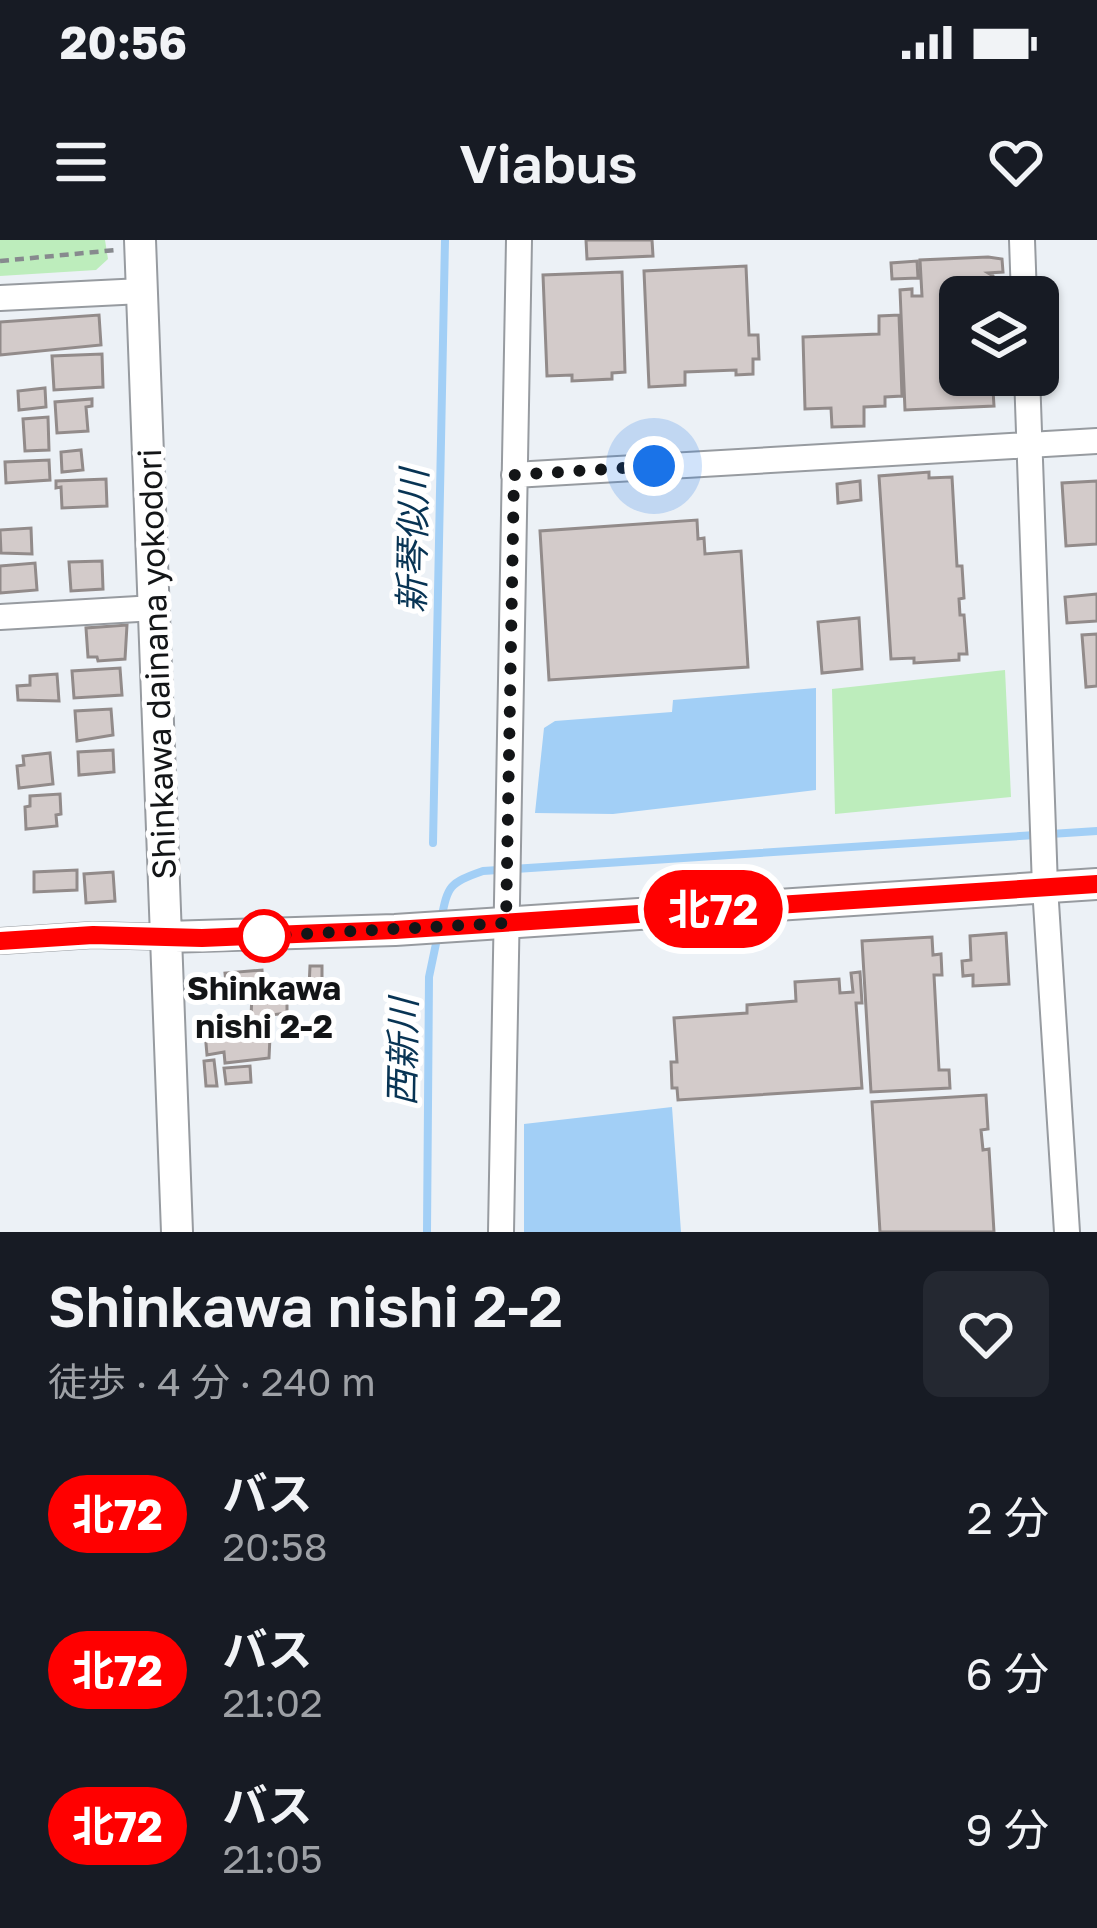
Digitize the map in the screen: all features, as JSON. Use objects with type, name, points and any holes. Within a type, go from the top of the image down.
[{"type":"street","points":[[501,1232],[519,240]]},
{"type":"street","points":[[1022,240],[1023,276]]},
{"type":"street","name":"Shinkawa dainana yokodori","points":[[128,245],[142,291],[177,1232]]},
{"type":"street","points":[[0,298],[142,291]]},
{"type":"street","points":[[1028,396],[1043,849],[1066,1232]]},
{"type":"street","points":[[514,475],[1097,441]]},
{"type":"street","points":[[0,616],[155,608]]},
{"type":"street","points":[[0,941],[395,930],[1097,884]]},
{"type":"path","points":[[0,261],[128,245]]},
{"type":"green space","points":[[0,240],[105,240],[108,259],[96,270],[0,276]]},
{"type":"green space","points":[[1005,670],[1011,797],[835,814],[832,689]]},
{"type":"water","points":[[816,688],[816,790],[613,814],[535,813],[544,728],[555,721],[672,712],[673,700]]},
{"type":"water","points":[[672,1107],[681,1232],[524,1232],[524,1124]]},
{"type":"building","points":[[586,240],[652,240],[653,256],[587,259]]},
{"type":"building","points":[[1002,259],[1003,272],[988,273],[993,276],[939,276],[939,396],[993,396],[994,406],[905,410],[900,290],[912,289],[912,296],[922,296],[920,260]]},
{"type":"building","points":[[917,261],[918,278],[892,279],[891,263]]},
{"type":"building","points":[[746,266],[749,335],[758,335],[759,359],[753,359],[753,374],[685,372],[685,385],[649,387],[644,271]]},
{"type":"building","points":[[622,272],[625,372],[612,373],[612,379],[572,381],[572,375],[547,376],[543,275]]},
{"type":"building","points":[[99,315],[101,345],[0,355],[0,322]]},
{"type":"building","points":[[899,315],[902,396],[885,397],[885,406],[864,407],[864,426],[832,427],[831,408],[805,409],[803,337],[879,334],[879,316]]},
{"type":"building","points":[[102,354],[103,387],[54,390],[52,356]]},
{"type":"building","points":[[45,388],[46,407],[19,410],[18,391]]},
{"type":"building","points":[[92,399],[92,406],[86,407],[88,431],[57,433],[55,402]]},
{"type":"building","points":[[48,417],[49,450],[25,451],[23,419]]},
{"type":"building","points":[[81,450],[83,470],[62,472],[61,452]]},
{"type":"building","points":[[49,460],[50,480],[6,483],[5,462]]},
{"type":"building","points":[[929,472],[929,478],[952,477],[957,566],[962,566],[964,598],[959,599],[960,615],[964,615],[967,654],[959,654],[959,660],[914,663],[914,658],[891,659],[879,476]]},
{"type":"building","points":[[106,479],[107,506],[62,508],[56,481]]},
{"type":"building","points":[[860,481],[861,500],[838,503],[837,484]]},
{"type":"building","points":[[1097,481],[1097,544],[1066,546],[1062,483]]},
{"type":"building","points":[[697,520],[705,554],[741,551],[748,667],[549,680],[540,531]]},
{"type":"building","points":[[31,528],[32,554],[1,553],[0,530]]},
{"type":"building","points":[[102,561],[103,589],[71,591],[69,562]]},
{"type":"building","points":[[35,563],[37,590],[0,593],[0,566]]},
{"type":"building","points":[[1097,594],[1097,621],[1067,623],[1065,597]]},
{"type":"building","points":[[859,618],[862,669],[822,673],[818,622]]},
{"type":"building","points":[[127,625],[125,659],[88,657],[86,628]]},
{"type":"building","points":[[1097,634],[1097,686],[1086,687],[1082,635]]},
{"type":"building","points":[[120,668],[122,695],[74,698],[72,671]]},
{"type":"building","points":[[57,674],[59,701],[18,700],[17,686],[30,685],[30,676]]},
{"type":"building","points":[[111,709],[113,735],[77,741],[75,711]]},
{"type":"building","points":[[113,750],[114,772],[79,775],[78,752]]},
{"type":"building","points":[[50,753],[53,784],[19,788],[17,766],[24,765],[23,756]]},
{"type":"building","points":[[60,794],[57,826],[26,829],[25,807],[30,806],[30,796]]},
{"type":"building","points":[[77,870],[77,890],[34,892],[34,872]]},
{"type":"building","points":[[113,872],[115,901],[86,903],[84,874]]},
{"type":"building","points":[[1006,933],[1009,984],[973,986],[973,975],[963,976],[962,961],[971,960],[970,936]]},
{"type":"building","points":[[932,937],[933,955],[941,954],[942,975],[934,975],[939,1070],[949,1070],[950,1088],[871,1092],[862,941]]},
{"type":"building","points":[[310,966],[322,966],[322,988],[309,987]]},
{"type":"building","points":[[262,970],[263,982],[251,983],[251,991],[227,993],[225,973]]},
{"type":"building","points":[[860,972],[862,1003],[856,1003],[862,1088],[678,1100],[677,1088],[672,1088],[671,1062],[677,1062],[674,1018],[747,1013],[747,1005],[796,1001],[795,982],[839,979],[840,993],[853,992],[851,973]]},
{"type":"building","points":[[252,993],[287,996],[287,1013],[271,1015],[269,1058],[225,1063],[224,1052],[207,1055],[205,1032],[214,1031],[213,1022],[251,1018]]},
{"type":"building","points":[[214,1060],[217,1086],[206,1086],[204,1061]]},
{"type":"building","points":[[250,1066],[251,1082],[226,1084],[224,1068]]},
{"type":"building","points":[[986,1095],[988,1129],[981,1130],[983,1150],[989,1149],[994,1232],[880,1232],[872,1102]]},
{"type":"waterway","name":"新琴似川","points":[[433,843],[445,240]]},
{"type":"waterway","points":[[441,920],[452,887],[483,871],[1097,831]]},
{"type":"waterway","name":"西新川","points":[[427,1232],[429,977],[438,934]]},
{"type":"bus line","name":"北72","points":[[0,941],[395,930],[1097,884]]},
{"type":"place","name":"Shinkawa nishi 2-2","points":[[264,936]]},
{"type":"route","points":[[264,936],[506,923],[514,475],[654,466]]}]
